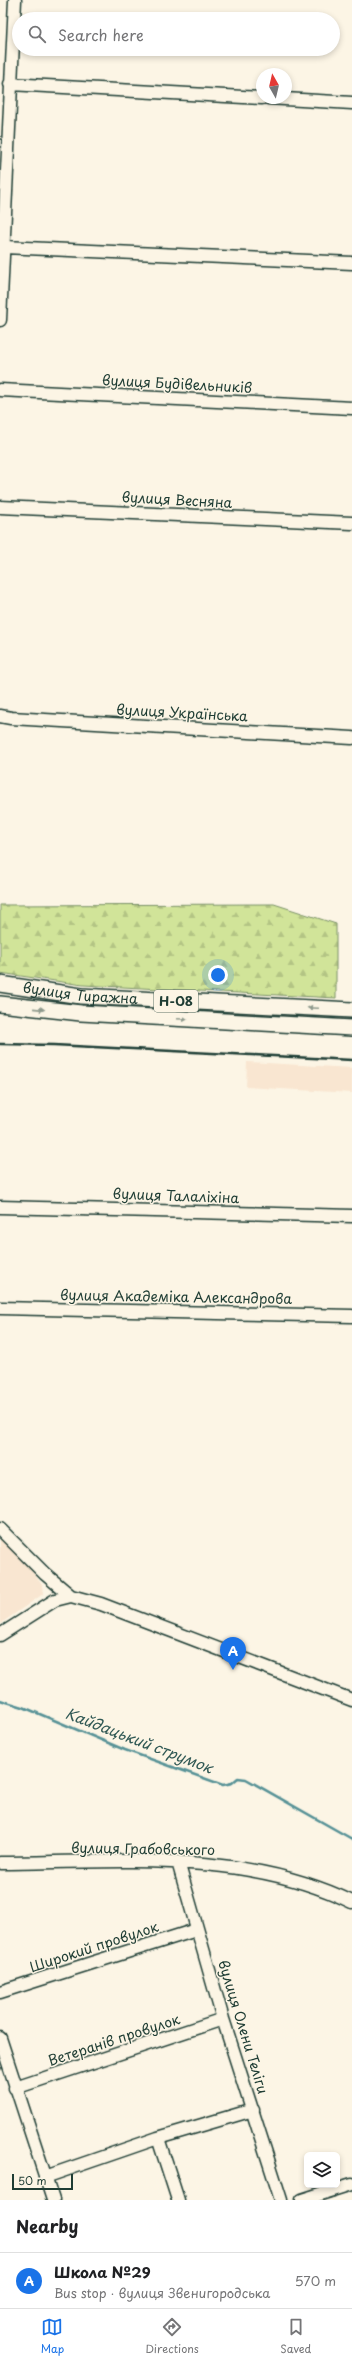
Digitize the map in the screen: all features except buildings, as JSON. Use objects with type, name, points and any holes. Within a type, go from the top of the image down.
[{"type":"main road","name":"вулиця Тиражна","points":[[0,984],[81,996],[352,1010]]},
{"type":"main road","name":"вулиця Тиражна","points":[[0,1004],[81,1013],[352,1028]]},
{"type":"street","points":[[14,12],[15,0]]},
{"type":"street","points":[[0,320],[1,266],[4,247],[7,88],[12,33]]},
{"type":"street","points":[[7,88],[256,98]]},
{"type":"street","points":[[292,99],[352,103]]},
{"type":"street","points":[[4,247],[352,263]]},
{"type":"street","name":"вулиця Будівельників","points":[[0,390],[352,408]]},
{"type":"street","name":"вулиця Весняна","points":[[0,507],[352,523]]},
{"type":"street","name":"вулиця Українська","points":[[6,717],[352,738]]},
{"type":"street","name":"вулиця Талаліхіна","points":[[0,1207],[352,1216]]},
{"type":"street","name":"вулиця Академіка Александрова","points":[[0,1308],[352,1316]]},
{"type":"street","points":[[0,1529],[45,1574],[71,1596],[101,1604],[352,1700]]},
{"type":"street","points":[[0,1635],[55,1600],[71,1596]]},
{"type":"street","name":"вулиця Грабовського","points":[[0,1863],[178,1862],[260,1871],[306,1884],[352,1902]]},
{"type":"street","name":"вулиця Олени Теліги","points":[[178,1862],[196,1930],[223,2020],[281,2200]]},
{"type":"street","name":"Широкий провулок","points":[[0,1992],[196,1930]]},
{"type":"street","name":"Ветеранів провулок","points":[[15,2088],[223,2020]]},
{"type":"street","points":[[0,2038],[15,2088],[53,2200]]},
{"type":"street","points":[[46,2177],[158,2138],[253,2110]]},
{"type":"street","points":[[158,2138],[178,2200]]},
{"type":"street","points":[[302,2200],[352,2184]]},
{"type":"shaded area","points":[[247,1062],[352,1068],[352,1093],[246,1087]]},
{"type":"shaded area","points":[[0,1538],[25,1561],[42,1585],[43,1594],[0,1624]]},
{"type":"green space","points":[[274,904],[336,924],[336,998],[83,985],[0,973],[0,905]]},
{"type":"waterway","name":"Кайдацький струмок","points":[[0,1700],[23,1707],[125,1750],[223,1785],[232,1783],[238,1778],[246,1779],[352,1839]]},
{"type":"railway","points":[[0,1044],[54,1045],[352,1060]]},
{"type":"place","name":"Школа №29","points":[[233,1670]]}]
